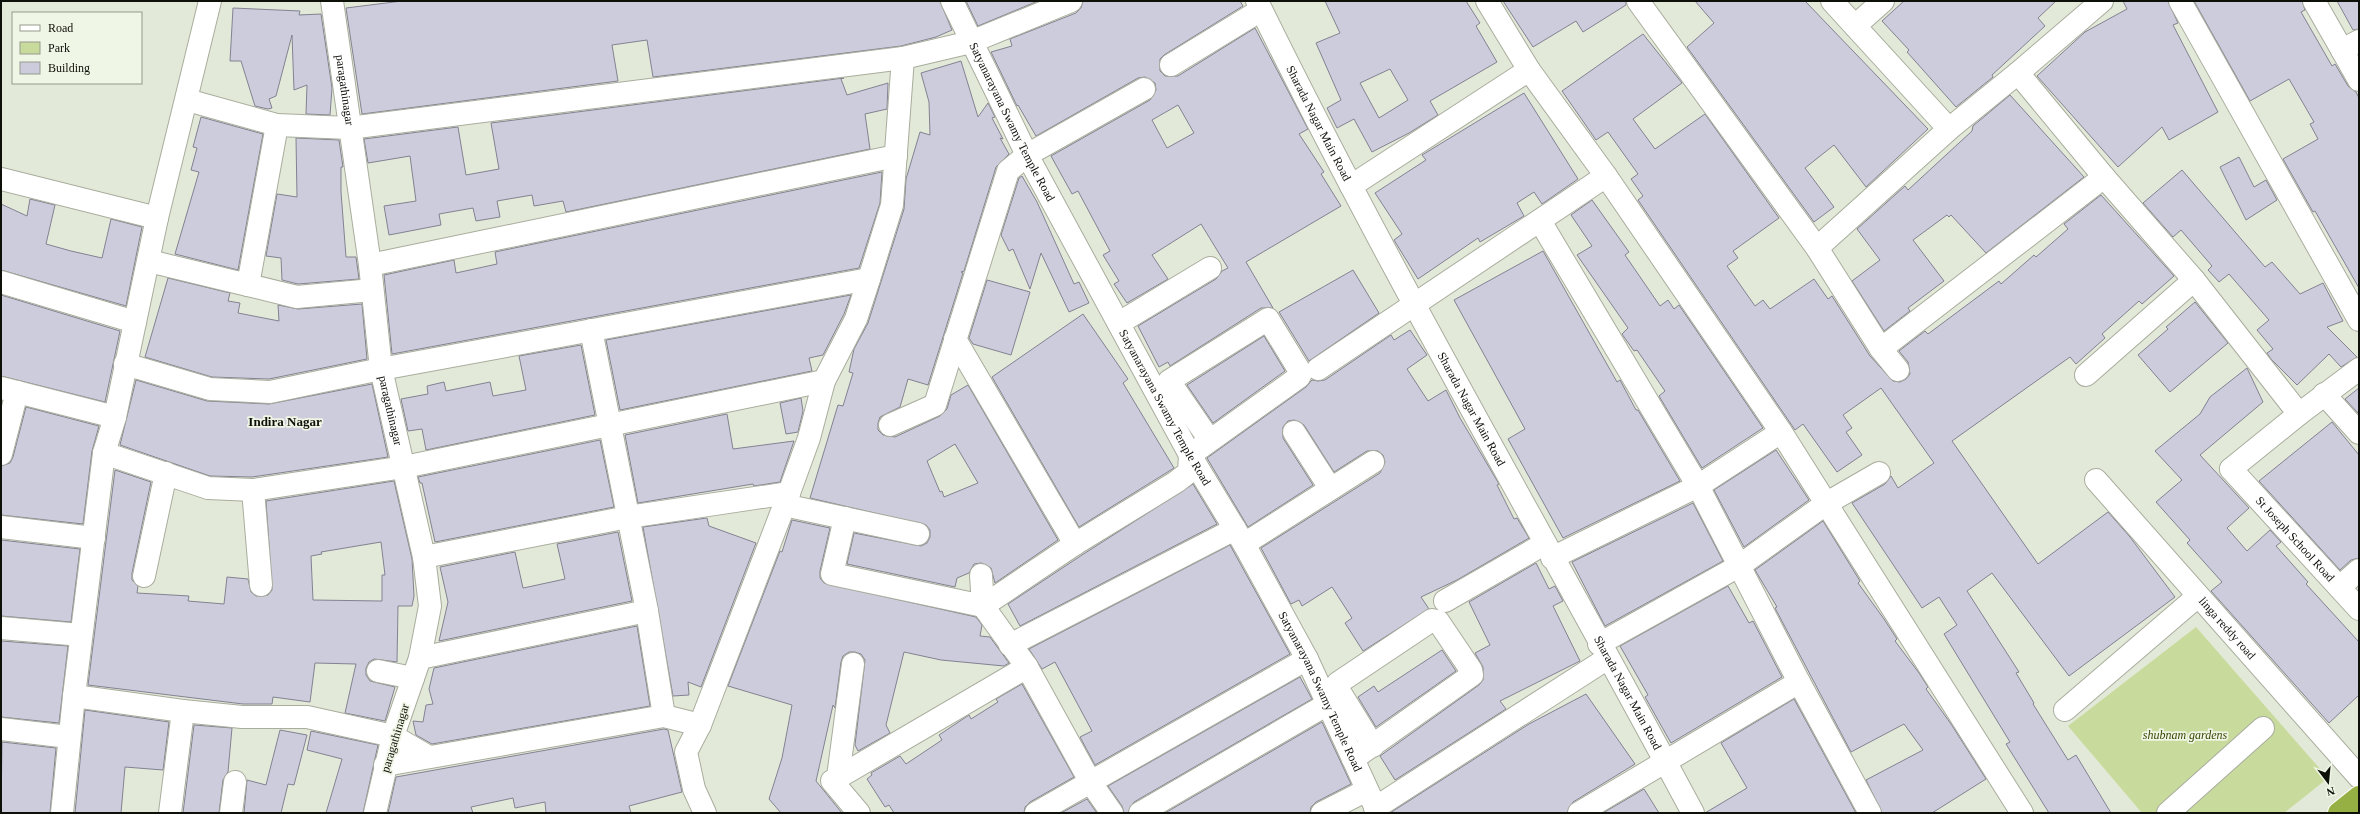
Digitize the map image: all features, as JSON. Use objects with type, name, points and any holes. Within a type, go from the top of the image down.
[{"type":"highway","points":[[2339,813],[2359,797]]},
{"type":"street","points":[[62,813],[69,737],[104,453],[115,418],[125,364],[149,261],[157,218],[210,1]]},
{"type":"street","name":"paragathinagar","points":[[332,1],[349,128],[370,265],[381,369],[424,557],[430,606],[420,658],[393,736],[375,813]]},
{"type":"street","name":"Satyanarayana Swamy Temple Road","points":[[952,1],[1027,155],[1190,455],[1240,537],[1307,659],[1326,705],[1353,759],[1373,804]]},
{"type":"street","points":[[187,100],[277,125],[349,128],[903,58],[971,42],[1070,1]]},
{"type":"street","points":[[1487,1],[1530,70],[1606,176],[1828,503],[2022,813]]},
{"type":"street","points":[[1638,1],[1817,248],[1881,349],[1898,370]]},
{"type":"street","points":[[1832,1],[1949,129]]},
{"type":"street","points":[[1855,26],[1883,1]]},
{"type":"street","points":[[1817,248],[1949,129],[2018,73],[2100,1]]},
{"type":"street","points":[[2180,1],[2359,320]]},
{"type":"street","points":[[2314,1],[2350,46],[2359,80]]},
{"type":"street","points":[[1171,65],[1259,5]]},
{"type":"street","name":"Sharada Nagar Main Road","points":[[1259,5],[1351,186],[1414,304],[1548,551],[1693,813]]},
{"type":"street","points":[[682,720],[787,499],[809,438],[824,381],[856,319],[892,205],[903,58]]},
{"type":"street","points":[[1351,186],[1530,70]]},
{"type":"street","points":[[2018,73],[2104,177],[2194,280],[2299,414]]},
{"type":"street","points":[[890,425],[935,404],[1008,171],[1027,155],[1144,89]]},
{"type":"street","points":[[248,285],[277,125]]},
{"type":"street","points":[[370,265],[896,156]]},
{"type":"street","points":[[1318,369],[1606,176]]},
{"type":"street","points":[[1881,349],[2104,177]]},
{"type":"street","points":[[1,179],[157,218]]},
{"type":"street","points":[[1540,221],[1698,486],[1799,682],[1870,813]]},
{"type":"street","points":[[149,261],[297,297],[372,290]]},
{"type":"street","points":[[1118,322],[1210,268]]},
{"type":"street","points":[[125,364],[210,389],[270,392],[381,369],[869,279]]},
{"type":"street","points":[[2086,375],[2194,280]]},
{"type":"street","points":[[1,282],[135,322]]},
{"type":"street","points":[[845,518],[832,574],[983,606],[1075,544],[1187,474],[1189,472],[1190,455],[1209,439],[1295,380],[1301,373],[1268,319],[1169,381],[1209,439]]},
{"type":"street","points":[[591,330],[608,425],[647,611],[682,720],[686,752],[694,789],[705,813]]},
{"type":"street","points":[[955,339],[1075,544]]},
{"type":"street","points":[[2359,369],[2324,394],[2231,469],[2359,608]]},
{"type":"street","points":[[104,453],[208,488],[253,490],[404,467],[824,381]]},
{"type":"street","points":[[1,454],[9,390],[115,418]]},
{"type":"street","points":[[2324,394],[2359,433]]},
{"type":"street","points":[[1294,432],[1330,488]]},
{"type":"street","points":[[1445,601],[1548,551],[1698,486],[1781,432]]},
{"type":"street","points":[[1010,645],[1240,537],[1330,488],[1372,462]]},
{"type":"street","name":"St Joseph School Road","points":[[2231,469],[2359,608]]},
{"type":"street","points":[[144,576],[166,473]]},
{"type":"street","points":[[1322,813],[1373,804],[1604,651],[1739,566],[1828,503],[1879,473]]},
{"type":"street","name":"linga reddy road","points":[[2096,480],[2359,777]]},
{"type":"street","points":[[253,490],[261,585]]},
{"type":"street","points":[[424,557],[628,517],[787,499],[845,518],[918,534]]},
{"type":"street","points":[[1,527],[94,538]]},
{"type":"street","points":[[2340,587],[2359,570]]},
{"type":"street","points":[[981,575],[983,606],[1027,667],[1091,782],[1112,813]]},
{"type":"street","points":[[2065,710],[2198,596]]},
{"type":"street","points":[[420,658],[647,611]]},
{"type":"street","points":[[1353,759],[1373,746],[1472,675],[1471,670],[1438,621],[1432,620],[1338,683],[1338,689],[1373,746]]},
{"type":"street","points":[[1,628],[81,635]]},
{"type":"street","points":[[1036,813],[1307,659]]},
{"type":"street","points":[[838,776],[853,664]]},
{"type":"street","points":[[859,813],[832,781],[838,776],[1027,667]]},
{"type":"street","points":[[378,671],[413,678]]},
{"type":"street","points":[[1579,813],[1665,760],[1799,682]]},
{"type":"street","points":[[74,696],[184,711],[242,717],[307,717],[393,736],[429,757]]},
{"type":"street","points":[[1140,813],[1326,705]]},
{"type":"street","points":[[170,813],[184,711]]},
{"type":"street","points":[[385,765],[429,757],[682,720]]},
{"type":"street","points":[[2168,813],[2264,728]]},
{"type":"street","points":[[1,729],[69,737]]},
{"type":"street","points":[[231,813],[234,782]]},
{"type":"green space","name":"shubnam gardens","points":[[2196,627],[2328,778],[2284,813],[2142,813],[2068,726]]},
{"type":"building","points":[[402,1],[940,1],[952,30],[936,37],[901,46],[653,77],[647,40],[612,45],[618,81],[362,114],[346,8]]},
{"type":"building","points":[[966,1],[1038,1],[978,26]]},
{"type":"building","points":[[1083,1],[1240,1],[1243,6],[1164,55],[1160,59],[1160,71],[1165,76],[1178,76],[1255,28],[1308,129],[1299,134],[1324,172],[1321,174],[1341,206],[1246,262],[1273,308],[1261,308],[1170,366],[1168,362],[1159,367],[1138,326],[1216,279],[1222,271],[1228,268],[1201,224],[1152,255],[1168,279],[1127,303],[1114,284],[1119,281],[1103,255],[1110,251],[1078,191],[1072,194],[1051,156],[1150,100],[1156,90],[1155,83],[1145,77],[1138,78],[1036,136],[1018,105],[1017,106],[991,52],[1012,46],[1010,39],[1076,13],[1081,8]],"holes":[[[1178,105],[1194,133],[1167,148],[1152,120]]]},
{"type":"building","points":[[1325,1],[1466,1],[1480,23],[1476,26],[1497,62],[1430,101],[1438,115],[1409,133],[1372,152],[1354,119],[1337,128],[1327,108],[1341,100],[1316,43],[1340,33]],"holes":[[[1390,69],[1408,100],[1379,118],[1360,83]]]},
{"type":"building","points":[[1503,1],[1626,1],[1626,5],[1583,32],[1576,21],[1533,47]]},
{"type":"building","points":[[1695,1],[1805,1],[1928,129],[1866,187],[1834,145],[1805,168],[1834,207],[1814,222],[1687,47],[1714,23]]},
{"type":"building","points":[[1904,1],[2056,1],[2038,18],[2045,26],[1992,75],[1993,77],[1956,107],[1907,52],[1909,50],[1882,21]]},
{"type":"building","points":[[2123,1],[2168,1],[2178,23],[2173,25],[2218,112],[2169,140],[2162,127],[2118,167],[2037,76],[2085,32],[2127,9]]},
{"type":"building","points":[[2194,1],[2302,1],[2305,10],[2301,12],[2332,66],[2335,64],[2348,86],[2356,92],[2359,98],[2359,288],[2283,159],[2318,139],[2310,124],[2314,122],[2289,79],[2250,101]]},
{"type":"building","points":[[2337,1],[2359,1],[2359,29],[2353,30]]},
{"type":"building","points":[[233,8],[300,11],[299,15],[321,14],[332,88],[330,115],[306,114],[307,85],[294,90],[292,35],[276,96],[269,99],[272,108],[268,109],[255,106],[241,61],[230,61]]},
{"type":"building","points":[[1643,34],[1682,83],[1633,119],[1655,149],[1705,114],[1779,218],[1733,251],[1738,258],[1727,266],[1755,306],[1763,300],[1770,309],[1814,279],[1828,299],[1832,296],[1870,356],[1893,381],[1900,382],[1906,379],[1910,374],[1908,362],[1899,351],[1925,331],[1928,334],[1999,281],[2001,284],[2034,255],[2036,257],[2068,229],[2064,224],[2101,195],[2174,276],[2142,304],[2139,301],[2102,334],[2105,338],[2076,364],[2070,357],[1952,441],[2038,564],[2108,512],[2130,537],[2175,597],[2069,676],[1992,573],[1967,591],[2019,672],[2016,673],[2034,703],[2033,704],[2068,760],[2076,755],[2111,813],[2049,813],[2006,744],[2010,742],[1944,634],[1957,625],[1939,597],[1922,608],[1852,503],[1885,484],[1891,476],[1898,488],[1934,463],[1881,388],[1843,415],[1852,428],[1846,432],[1862,455],[1837,472],[1803,424],[1795,430],[1638,200],[1643,196],[1631,179],[1638,174],[1608,132],[1596,140],[1562,91]]},
{"type":"building","points":[[961,61],[978,117],[988,103],[995,117],[992,118],[1003,139],[1000,138],[1009,154],[996,167],[964,271],[961,272],[963,273],[928,385],[908,379],[900,407],[880,417],[878,430],[883,435],[895,437],[940,416],[947,409],[951,395],[968,385],[1058,540],[995,583],[991,568],[981,563],[974,564],[969,573],[957,578],[955,587],[847,564],[854,533],[921,546],[927,543],[930,537],[930,530],[926,525],[810,498],[838,405],[843,406],[853,373],[849,372],[854,349],[868,323],[904,209],[906,179],[920,132],[930,135],[929,102],[921,73]],"holes":[[[955,444],[978,483],[944,497],[942,491],[940,492],[927,461]]]},
{"type":"building","points":[[844,78],[841,79],[847,95],[888,83],[887,109],[865,114],[870,149],[566,212],[563,201],[534,206],[532,195],[497,201],[500,217],[476,221],[473,208],[439,214],[441,225],[389,235],[384,206],[416,201],[410,156],[368,163],[364,139],[458,127],[466,175],[499,169],[491,123]]},
{"type":"building","points":[[1524,93],[1578,179],[1542,204],[1534,192],[1517,203],[1524,216],[1480,242],[1478,238],[1418,279],[1394,240],[1402,234],[1375,193],[1426,160],[1422,155]]},
{"type":"building","points":[[2010,95],[2084,177],[1986,253],[1951,215],[1949,217],[1947,215],[1913,240],[1944,281],[1908,308],[1910,311],[1884,331],[1852,281],[1880,260],[1857,229],[1905,186],[1908,190],[1972,131],[1973,126]]},
{"type":"building","points":[[201,117],[263,134],[238,270],[175,254],[199,172],[191,170],[197,148],[193,147]]},
{"type":"building","points":[[296,138],[339,140],[343,167],[341,167],[341,192],[346,257],[356,257],[359,279],[298,284],[282,280],[281,258],[266,256],[277,194],[297,197]]},
{"type":"building","points":[[2239,157],[2254,187],[2266,180],[2277,200],[2246,220],[2220,167]]},
{"type":"building","points":[[2182,170],[2265,267],[2272,262],[2300,294],[2323,283],[2343,321],[2327,327],[2357,357],[2341,367],[2329,354],[2297,385],[2271,359],[2267,353],[2273,349],[2257,330],[2269,320],[2229,274],[2219,282],[2208,270],[2212,266],[2181,230],[2173,237],[2143,203]]},
{"type":"building","points":[[882,172],[880,203],[859,268],[392,354],[384,275],[454,260],[456,273],[497,264],[495,252]]},
{"type":"building","points":[[1022,176],[1037,202],[1074,284],[1079,282],[1089,303],[1069,312],[1041,253],[1030,289],[1013,249],[1009,251],[1001,235],[1019,178]]},
{"type":"building","points":[[30,199],[55,205],[46,244],[71,251],[102,258],[111,219],[142,227],[126,306],[1,270],[1,204],[27,216]]},
{"type":"building","points":[[1592,200],[1629,252],[1625,255],[1660,306],[1668,300],[1674,309],[1679,305],[1763,428],[1702,468],[1659,396],[1665,391],[1637,350],[1634,351],[1622,334],[1628,328],[1577,255],[1592,246],[1571,215]]},
{"type":"building","points":[[1543,251],[1617,382],[1620,380],[1636,410],[1638,410],[1680,481],[1563,538],[1508,439],[1525,429],[1454,300]]},
{"type":"building","points":[[1353,270],[1379,313],[1309,361],[1279,312]]},
{"type":"building","points":[[168,278],[230,293],[228,301],[240,303],[238,313],[279,321],[278,305],[298,309],[362,304],[367,359],[269,379],[212,377],[145,357]]},
{"type":"building","points":[[987,280],[1030,292],[1011,355],[973,344],[969,338]]},
{"type":"building","points":[[1,295],[120,331],[105,402],[1,376]]},
{"type":"building","points":[[851,295],[844,314],[823,355],[809,358],[812,371],[620,410],[606,340]]},
{"type":"building","points":[[2195,302],[2228,343],[2170,392],[2138,355],[2168,329],[2166,327]]},
{"type":"building","points":[[1083,314],[1128,379],[1123,383],[1174,468],[1079,527],[992,377]]},
{"type":"building","points":[[1410,330],[1427,355],[1407,369],[1428,401],[1446,390],[1460,418],[1499,484],[1497,485],[1514,519],[1517,518],[1529,538],[1457,580],[1421,597],[1429,609],[1363,651],[1345,623],[1352,618],[1332,587],[1302,606],[1299,600],[1291,604],[1261,548],[1380,473],[1385,462],[1383,455],[1378,451],[1367,451],[1334,472],[1304,425],[1294,420],[1288,421],[1283,427],[1283,438],[1313,485],[1248,527],[1207,458],[1306,387],[1312,380],[1325,380],[1391,335],[1394,340]]},
{"type":"building","points":[[1264,336],[1285,371],[1213,423],[1187,385]]},
{"type":"building","points":[[581,345],[595,415],[426,450],[422,429],[408,431],[401,399],[428,394],[427,386],[444,382],[446,391],[490,382],[493,396],[526,390],[519,356]]},
{"type":"building","points":[[2247,368],[2263,402],[2200,455],[2249,508],[2227,528],[2247,551],[2270,530],[2281,542],[2276,546],[2308,582],[2306,584],[2359,642],[2359,695],[2329,723],[2211,591],[2222,582],[2187,543],[2190,540],[2156,502],[2182,480],[2155,451],[2200,414],[2210,397]]},
{"type":"building","points":[[136,380],[207,401],[269,404],[372,384],[388,457],[252,477],[210,476],[120,445]]},
{"type":"building","points":[[2359,388],[2359,414],[2345,399]]},
{"type":"building","points":[[801,398],[803,411],[798,432],[786,434],[780,403]]},
{"type":"building","points":[[26,407],[99,426],[92,451],[83,524],[1,515],[1,466],[10,463],[13,457]]},
{"type":"building","points":[[727,414],[733,449],[794,441],[780,482],[754,486],[753,484],[638,503],[625,435]]},
{"type":"building","points":[[2332,422],[2359,455],[2359,558],[2351,560],[2340,570],[2259,481]]},
{"type":"building","points":[[600,440],[614,507],[435,542],[422,483],[420,483],[418,477]]},
{"type":"building","points":[[1776,450],[1809,500],[1744,547],[1714,490]]},
{"type":"building","points":[[115,470],[151,482],[132,573],[132,580],[138,586],[137,593],[189,596],[188,601],[224,604],[227,577],[248,579],[251,592],[256,596],[268,595],[272,590],[266,501],[394,481],[412,559],[414,596],[412,606],[398,606],[397,662],[374,659],[369,662],[366,668],[366,675],[370,681],[395,687],[385,721],[345,713],[356,664],[315,663],[310,702],[273,697],[272,704],[243,704],[88,685]],"holes":[[[381,542],[385,575],[382,575],[382,601],[313,600],[311,556],[322,554],[321,552]]]},
{"type":"building","points":[[1193,484],[1217,524],[1020,626],[1008,604]]},
{"type":"building","points":[[1693,503],[1723,561],[1605,626],[1572,562]]},
{"type":"building","points":[[707,518],[709,526],[756,543],[701,687],[688,682],[689,695],[673,696],[643,527]]},
{"type":"building","points":[[792,520],[830,528],[820,571],[820,578],[824,583],[976,617],[982,625],[980,636],[990,637],[1009,663],[1004,666],[941,660],[904,652],[886,725],[890,733],[858,751],[855,745],[865,660],[861,654],[855,652],[849,652],[843,656],[835,708],[833,705],[816,781],[842,813],[781,813],[769,799],[782,758],[792,705],[728,686],[780,551],[782,552]]},
{"type":"building","points":[[1823,521],[1860,581],[1858,583],[1884,619],[1897,639],[1895,641],[1919,673],[1928,687],[1926,689],[1951,724],[1986,779],[1932,813],[1882,813],[1866,780],[1923,750],[1904,724],[1851,752],[1775,608],[1777,607],[1755,570]]},
{"type":"building","points":[[618,532],[632,601],[439,641],[448,602],[440,567],[515,552],[523,588],[565,579],[557,544]]},
{"type":"building","points":[[1,540],[80,549],[71,622],[1,616]]},
{"type":"building","points":[[1230,545],[1290,654],[1095,765],[1080,737],[1092,731],[1055,662],[1042,669],[1029,649]]},
{"type":"building","points":[[1536,563],[1549,589],[1555,586],[1563,601],[1553,606],[1580,661],[1500,701],[1506,709],[1395,780],[1380,756],[1479,685],[1483,680],[1483,667],[1475,653],[1490,645],[1469,602]]},
{"type":"building","points":[[1728,586],[1749,623],[1753,621],[1782,677],[1671,743],[1645,697],[1648,695],[1620,646]]},
{"type":"building","points":[[637,626],[650,706],[432,744],[416,735],[413,721],[423,722],[426,705],[433,704],[429,689],[434,668]]},
{"type":"building","points":[[1,641],[68,646],[59,723],[1,717]]},
{"type":"building","points":[[1442,650],[1456,671],[1376,727],[1358,697],[1374,686],[1378,692]]},
{"type":"building","points":[[1300,677],[1312,699],[1134,802],[1128,813],[1124,813],[1122,806],[1108,786]]},
{"type":"building","points":[[1022,684],[1074,777],[1030,802],[1025,807],[1024,813],[894,813],[889,805],[885,807],[867,779],[872,775],[871,773],[900,756],[906,764],[942,740],[939,735],[969,715],[971,719],[998,702],[996,699]]},
{"type":"building","points":[[1586,694],[1635,764],[1573,802],[1567,813],[1390,813],[1529,724]]},
{"type":"building","points":[[1794,699],[1856,813],[1705,813],[1747,788],[1721,743]]},
{"type":"building","points":[[85,710],[169,722],[163,770],[125,767],[121,813],[75,813]]},
{"type":"building","points":[[1322,722],[1351,784],[1316,802],[1311,807],[1310,813],[1165,813]]},
{"type":"building","points":[[194,725],[232,728],[228,772],[223,780],[219,813],[183,813]]},
{"type":"building","points":[[664,729],[668,730],[682,792],[629,806],[631,813],[546,813],[545,802],[515,808],[513,798],[471,807],[473,813],[388,813],[396,777]]},
{"type":"building","points":[[280,730],[307,735],[294,785],[288,784],[281,813],[244,813],[247,780],[266,785]]},
{"type":"building","points":[[311,731],[378,745],[363,813],[326,813],[342,759],[307,750]]},
{"type":"building","points":[[2,742],[56,748],[50,813],[1,813]]},
{"type":"building","points":[[1644,789],[1659,813],[1603,813]]},
{"type":"building","points":[[1087,799],[1097,813],[1061,813]]},
{"type":"district","name":"Indira Nagar","points":[[285,421]]}]
